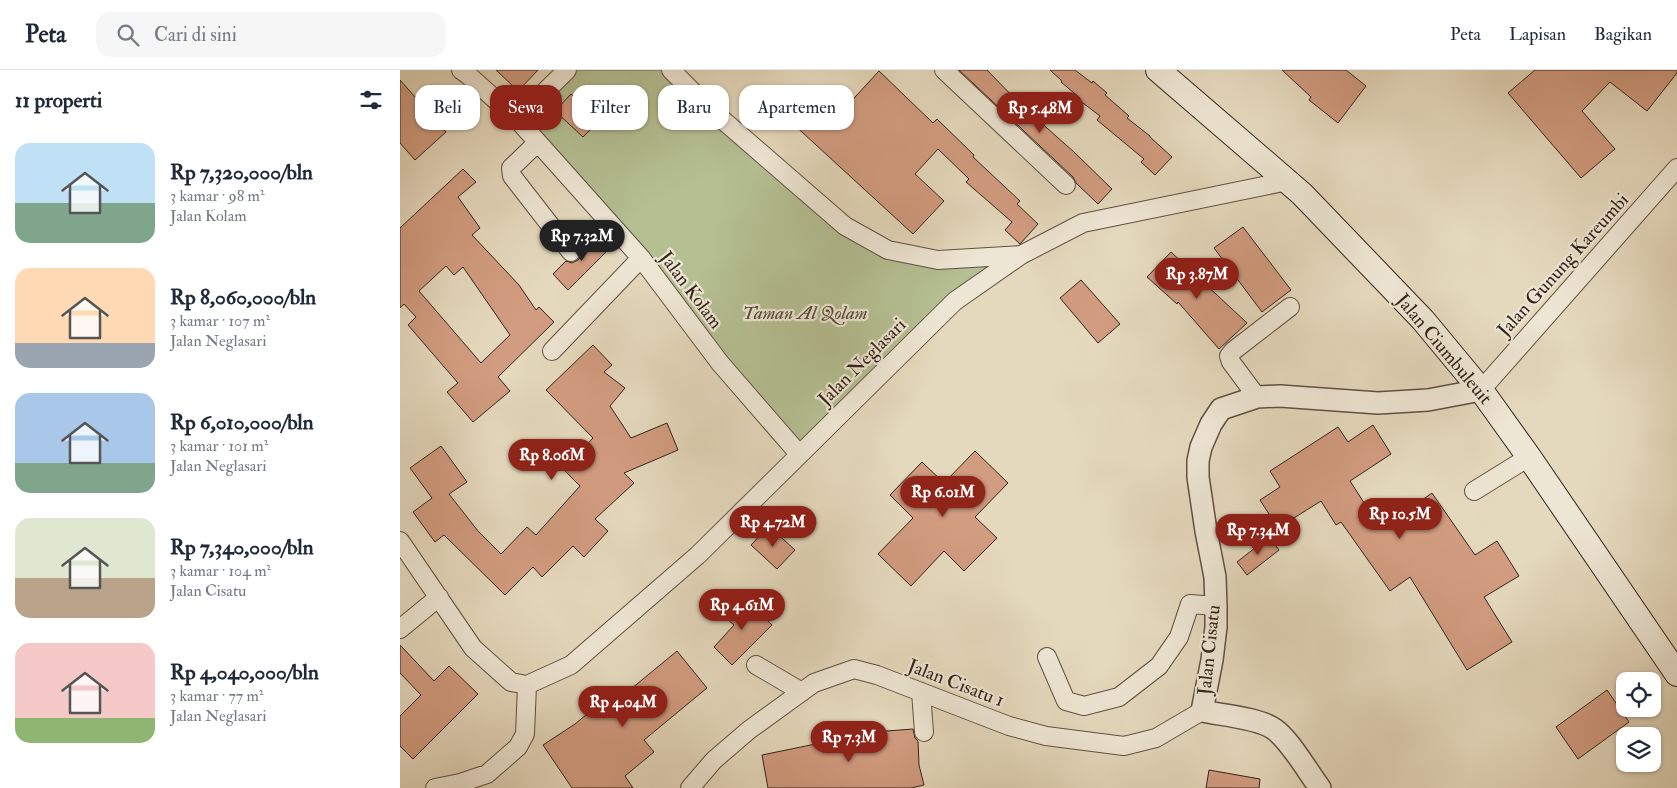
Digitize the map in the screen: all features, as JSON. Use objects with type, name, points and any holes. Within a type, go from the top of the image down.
[{"type":"main road","name":"Jalan Ciumbuleuit","points":[[1158,70],[1288,181],[1423,320],[1480,390],[1529,457],[1677,674]]},
{"type":"street","name":"Jalan Kolam","points":[[460,70],[490,96]]},
{"type":"street","points":[[552,85],[567,70]]},
{"type":"street","points":[[671,70],[709,108],[845,226],[888,250],[938,260],[1022,255]]},
{"type":"street","points":[[944,70],[1066,185]]},
{"type":"street","name":"Jalan Kolam","points":[[526,130],[641,258],[720,363],[799,454]]},
{"type":"street","points":[[537,143],[511,168],[512,176],[572,252]]},
{"type":"street","name":"Jalan Gunung Kareumbi","points":[[1480,390],[1677,168]]},
{"type":"street","name":"Jalan Neglasari","points":[[527,685],[570,665],[698,555],[955,301],[1022,255],[1083,223],[1288,181]]},
{"type":"street","points":[[552,351],[641,258]]},
{"type":"street","points":[[1257,397],[1231,362],[1229,356],[1232,351],[1290,307]]},
{"type":"street","name":"Jalan Cisatu","points":[[1320,788],[1284,738],[1275,729],[1263,723],[1202,711],[1216,627],[1215,577],[1198,477],[1198,461],[1207,432],[1221,409],[1257,397],[1280,396],[1378,403],[1428,400],[1480,390]]},
{"type":"street","points":[[1474,492],[1529,457]]},
{"type":"street","points":[[400,541],[473,648],[511,682],[527,685],[525,734],[518,747],[487,774],[460,783],[435,788]]},
{"type":"street","points":[[400,629],[439,597]]},
{"type":"street","points":[[1048,656],[1066,701],[1084,706],[1119,697],[1160,666],[1179,636],[1190,604],[1216,606]]},
{"type":"street","points":[[756,664],[802,692]]},
{"type":"street","name":"Jalan Cisatu 1","points":[[690,788],[714,760],[749,730],[814,683],[854,669],[877,675],[1009,726],[1046,736],[1124,746],[1156,738],[1202,711]]},
{"type":"street","points":[[921,692],[924,732]]},
{"type":"green space","name":"Taman Al Qolam","points":[[568,70],[671,70],[686,85],[658,85],[658,130],[729,130],[729,124],[888,250],[1021,255],[955,301],[799,454],[526,130],[562,130],[562,85],[552,85]]},
{"type":"building","points":[[496,70],[538,70],[524,85],[512,85]]},
{"type":"building","points":[[959,70],[987,70],[1021,105],[1112,189],[1098,204],[1076,183],[1073,177]]},
{"type":"building","points":[[1050,70],[1075,70],[1092,83],[1093,81],[1107,93],[1105,95],[1129,116],[1127,118],[1172,157],[1155,175],[1141,162],[1144,159],[1097,120],[1100,116],[1079,100],[1080,98]]},
{"type":"building","points":[[1282,70],[1346,70],[1366,86],[1338,123],[1309,100],[1311,97]]},
{"type":"building","points":[[1535,70],[1677,70],[1677,73],[1647,111],[1610,82],[1582,111],[1615,149],[1581,178],[1508,93]]},
{"type":"building","points":[[879,71],[933,123],[937,119],[974,155],[973,157],[1020,201],[1017,204],[1038,224],[1020,244],[1005,230],[1012,222],[966,182],[969,179],[938,149],[915,174],[944,201],[913,234],[800,130],[854,130],[854,98]]},
{"type":"building","points":[[400,80],[415,97],[415,130],[444,130],[446,132],[415,160],[400,143]]},
{"type":"building","points":[[572,95],[572,127],[562,118],[562,104]]},
{"type":"building","points":[[575,130],[590,130],[583,137]]},
{"type":"building","points":[[463,169],[476,182],[458,197],[480,228],[472,235],[519,285],[536,310],[539,307],[554,322],[498,377],[510,391],[473,422],[447,392],[458,383],[408,325],[416,317],[404,304],[400,308],[400,228]],"holes":[[[446,266],[454,275],[463,267],[510,335],[481,363],[419,291]]]},
{"type":"building","points":[[1243,227],[1291,290],[1262,312],[1214,248]]},
{"type":"building","points":[[595,233],[610,248],[568,290],[553,274],[566,261],[572,263],[578,260],[581,256],[580,247]]},
{"type":"building","points":[[1171,252],[1247,323],[1219,349],[1178,302],[1177,304],[1147,277]]},
{"type":"building","points":[[1081,280],[1120,324],[1098,343],[1060,298]]},
{"type":"building","points":[[593,345],[612,365],[604,372],[625,388],[610,406],[631,438],[667,423],[678,450],[624,473],[634,483],[595,519],[608,531],[584,557],[573,546],[542,577],[533,567],[505,595],[444,535],[435,542],[413,512],[432,498],[410,468],[441,446],[467,482],[449,494],[478,531],[501,554],[527,527],[536,535],[580,486],[563,469],[593,438],[546,390]]},
{"type":"building","points":[[1373,425],[1391,454],[1350,481],[1381,529],[1432,493],[1475,555],[1497,541],[1519,576],[1484,597],[1512,642],[1467,670],[1410,577],[1390,591],[1341,522],[1336,525],[1321,501],[1278,528],[1260,500],[1280,487],[1270,471],[1338,427],[1348,442]]},
{"type":"building","points":[[975,451],[1008,483],[975,517],[997,538],[964,571],[944,551],[911,586],[878,554],[913,518],[890,495],[922,462],[944,483]]},
{"type":"building","points":[[769,526],[795,550],[777,569],[751,545]]},
{"type":"building","points":[[1269,537],[1279,550],[1247,575],[1237,562]]},
{"type":"building","points":[[745,598],[772,625],[732,665],[714,647],[734,625],[726,618]]},
{"type":"building","points":[[400,645],[434,681],[449,666],[478,694],[413,759],[400,746],[400,716],[421,695],[400,673]]},
{"type":"building","points":[[677,651],[707,688],[644,740],[654,752],[625,776],[633,788],[572,788],[543,745],[575,724],[609,696],[614,703]]},
{"type":"building","points":[[1607,690],[1616,703],[1616,717],[1626,717],[1629,722],[1622,727],[1616,727],[1616,731],[1578,759],[1556,727]]},
{"type":"building","points":[[913,729],[915,738],[918,741],[919,765],[924,785],[911,788],[768,788],[762,755],[835,740],[834,735]]},
{"type":"building","points":[[1209,770],[1260,779],[1259,788],[1206,788]]}]
